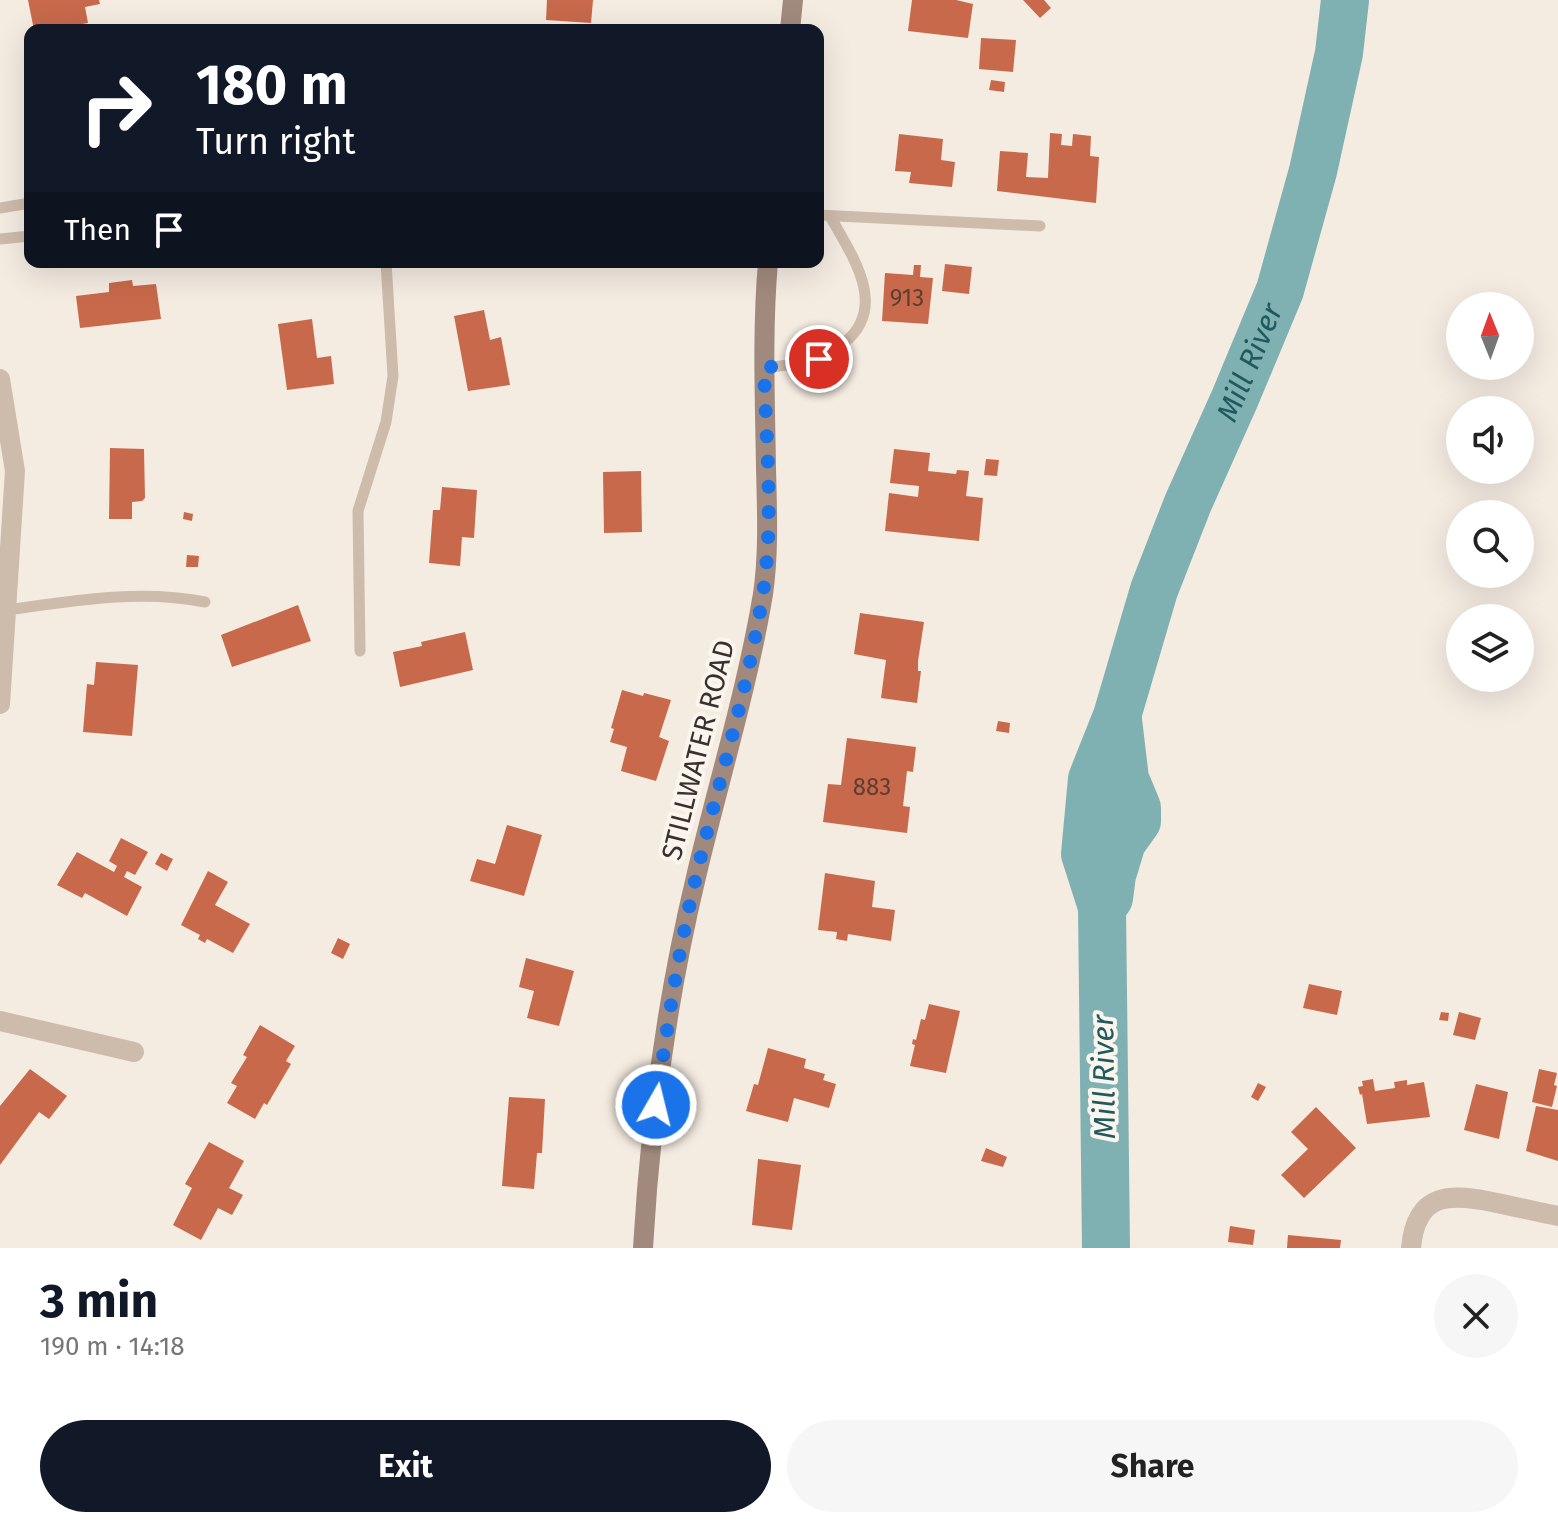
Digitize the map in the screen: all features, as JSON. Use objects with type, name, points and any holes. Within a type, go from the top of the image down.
[{"type":"main road","points":[[791,24],[793,0]]},
{"type":"main road","name":"STILLWATER ROAD","points":[[643,1248],[647,1162],[668,1019],[696,879],[736,726],[763,592],[767,525],[764,317],[768,268]]},
{"type":"street","points":[[0,379],[15,471],[0,704]]},
{"type":"street","points":[[0,1021],[134,1052]]},
{"type":"street","points":[[1411,1248],[1419,1215],[1429,1205],[1445,1197],[1470,1197],[1558,1216]]},
{"type":"lane","points":[[0,208],[24,204]]},
{"type":"lane","points":[[824,216],[1040,226]]},
{"type":"lane","points":[[764,368],[819,359],[857,333],[865,317],[865,289],[859,268],[824,216]]},
{"type":"lane","points":[[0,239],[24,237]]},
{"type":"lane","points":[[360,651],[358,511],[386,422],[393,376],[386,268]]},
{"type":"lane","points":[[7,610],[122,596],[173,596],[205,602]]},
{"type":"building","points":[[28,0],[99,0],[100,4],[85,7],[88,23],[33,24]]},
{"type":"building","points":[[547,0],[593,0],[591,23],[546,20]]},
{"type":"building","points":[[912,0],[956,0],[973,4],[968,38],[908,31]]},
{"type":"building","points":[[1023,0],[1044,0],[1051,8],[1040,18]]},
{"type":"building","points":[[981,38],[1016,40],[1013,72],[979,69]]},
{"type":"building","points":[[991,80],[1005,82],[1004,92],[989,90]]},
{"type":"building","points":[[1050,133],[1062,134],[1061,145],[1072,146],[1073,134],[1091,136],[1090,156],[1099,157],[1096,203],[997,191],[1000,151],[1028,153],[1026,177],[1048,178]]},
{"type":"building","points":[[899,134],[943,139],[941,160],[955,162],[952,187],[909,183],[911,172],[895,171]]},
{"type":"building","points":[[945,264],[972,267],[969,294],[942,291]]},
{"type":"building","points":[[914,265],[921,265],[920,277],[933,278],[928,324],[882,321],[885,273],[913,275]]},
{"type":"building","points":[[132,280],[133,286],[156,284],[161,319],[80,328],[76,296],[109,292],[109,283]]},
{"type":"building","points":[[484,310],[490,340],[501,337],[510,385],[468,391],[454,316]]},
{"type":"building","points":[[312,319],[317,358],[331,356],[334,384],[287,390],[278,324]]},
{"type":"building","points":[[110,448],[144,449],[145,498],[132,502],[132,519],[109,519]]},
{"type":"building","points":[[894,449],[930,453],[928,471],[956,474],[957,470],[969,471],[966,496],[983,498],[979,541],[885,531],[889,493],[918,497],[919,486],[890,483]]},
{"type":"building","points":[[986,459],[999,460],[997,476],[984,475]]},
{"type":"building","points":[[641,471],[642,532],[604,533],[603,472]]},
{"type":"building","points":[[442,487],[477,490],[474,538],[462,537],[460,566],[429,563],[433,510],[440,510]]},
{"type":"building","points":[[184,512],[193,514],[192,521],[183,519]]},
{"type":"building","points":[[187,555],[199,556],[198,567],[186,567]]},
{"type":"building","points":[[298,605],[311,641],[232,667],[221,635]]},
{"type":"building","points":[[860,613],[924,622],[918,661],[918,671],[921,671],[917,703],[881,698],[886,660],[854,654]]},
{"type":"building","points":[[465,632],[473,670],[400,687],[393,652]]},
{"type":"building","points":[[96,662],[138,665],[132,736],[83,732],[87,684],[94,685]]},
{"type":"building","points":[[622,690],[671,700],[659,737],[669,741],[656,781],[621,771],[627,747],[610,742]]},
{"type":"building","points":[[998,721],[1010,723],[1009,733],[996,731]]},
{"type":"building","points":[[847,738],[916,747],[913,772],[907,771],[903,806],[910,807],[907,833],[823,822],[828,784],[841,785]]},
{"type":"building","points":[[507,825],[542,835],[524,896],[470,881],[477,859],[495,864]]},
{"type":"building","points":[[121,838],[148,852],[135,875],[127,871],[124,877],[142,887],[127,916],[85,893],[82,898],[57,885],[77,852],[114,872],[117,866],[109,861]]},
{"type":"building","points":[[161,853],[173,859],[167,871],[155,864]]},
{"type":"building","points":[[208,871],[228,882],[215,905],[250,924],[233,953],[207,939],[205,943],[198,939],[200,935],[181,925]]},
{"type":"building","points":[[825,873],[875,881],[872,907],[895,910],[891,941],[848,934],[847,941],[836,939],[837,932],[818,930]]},
{"type":"building","points":[[338,938],[350,944],[343,959],[331,953]]},
{"type":"building","points":[[526,958],[574,971],[559,1026],[527,1018],[534,991],[519,987]]},
{"type":"building","points":[[1309,984],[1342,991],[1337,1015],[1303,1008]]},
{"type":"building","points":[[929,1004],[960,1011],[946,1073],[910,1066],[915,1045],[912,1044],[913,1039],[916,1040],[921,1019],[925,1020]]},
{"type":"building","points":[[1441,1012],[1449,1013],[1448,1021],[1439,1020]]},
{"type":"building","points":[[1459,1012],[1481,1018],[1475,1040],[1453,1035]]},
{"type":"building","points":[[260,1025],[295,1046],[286,1061],[291,1064],[255,1119],[227,1103],[237,1086],[231,1083],[247,1057],[243,1055]]},
{"type":"building","points":[[768,1048],[806,1059],[804,1068],[825,1074],[823,1080],[836,1084],[829,1108],[794,1098],[788,1122],[746,1111],[754,1084],[758,1085]]},
{"type":"building","points":[[30,1069],[67,1096],[49,1119],[39,1112],[0,1165],[0,1106]]},
{"type":"building","points":[[1539,1069],[1557,1073],[1552,1107],[1532,1102]]},
{"type":"building","points":[[1373,1079],[1375,1091],[1395,1088],[1394,1082],[1407,1080],[1407,1085],[1424,1082],[1430,1117],[1367,1124],[1358,1087],[1363,1086],[1362,1081]]},
{"type":"building","points":[[1258,1083],[1266,1087],[1258,1101],[1251,1097]]},
{"type":"building","points":[[1476,1084],[1508,1092],[1499,1139],[1464,1130]]},
{"type":"building","points":[[509,1097],[545,1099],[542,1153],[537,1153],[534,1189],[502,1186]]},
{"type":"building","points":[[1536,1106],[1558,1110],[1558,1161],[1526,1151]]},
{"type":"building","points":[[1316,1107],[1356,1148],[1304,1198],[1281,1175],[1308,1149],[1291,1132]]},
{"type":"building","points":[[209,1142],[244,1161],[229,1188],[243,1195],[232,1215],[218,1208],[201,1240],[173,1225],[192,1188],[185,1184]]},
{"type":"building","points":[[986,1148],[1007,1157],[1003,1167],[981,1161]]},
{"type":"building","points":[[758,1159],[801,1165],[792,1230],[752,1225]]},
{"type":"building","points":[[1230,1226],[1255,1230],[1253,1245],[1228,1242]]},
{"type":"building","points":[[1288,1235],[1341,1240],[1340,1248],[1287,1248]]},
{"type":"waterway","name":"Mill River","points":[[1106,1248],[1102,907],[1085,854],[1092,779],[1117,716],[1154,590],[1280,290],[1313,171],[1339,53],[1345,0]]},
{"type":"waterway","name":"Mill River","points":[[1102,907],[1109,898],[1122,842],[1137,821],[1137,808],[1125,779],[1118,720]]},
{"type":"route","points":[[656,1105],[668,1019],[696,879],[736,726],[763,592],[767,525],[764,368],[819,359]]}]
